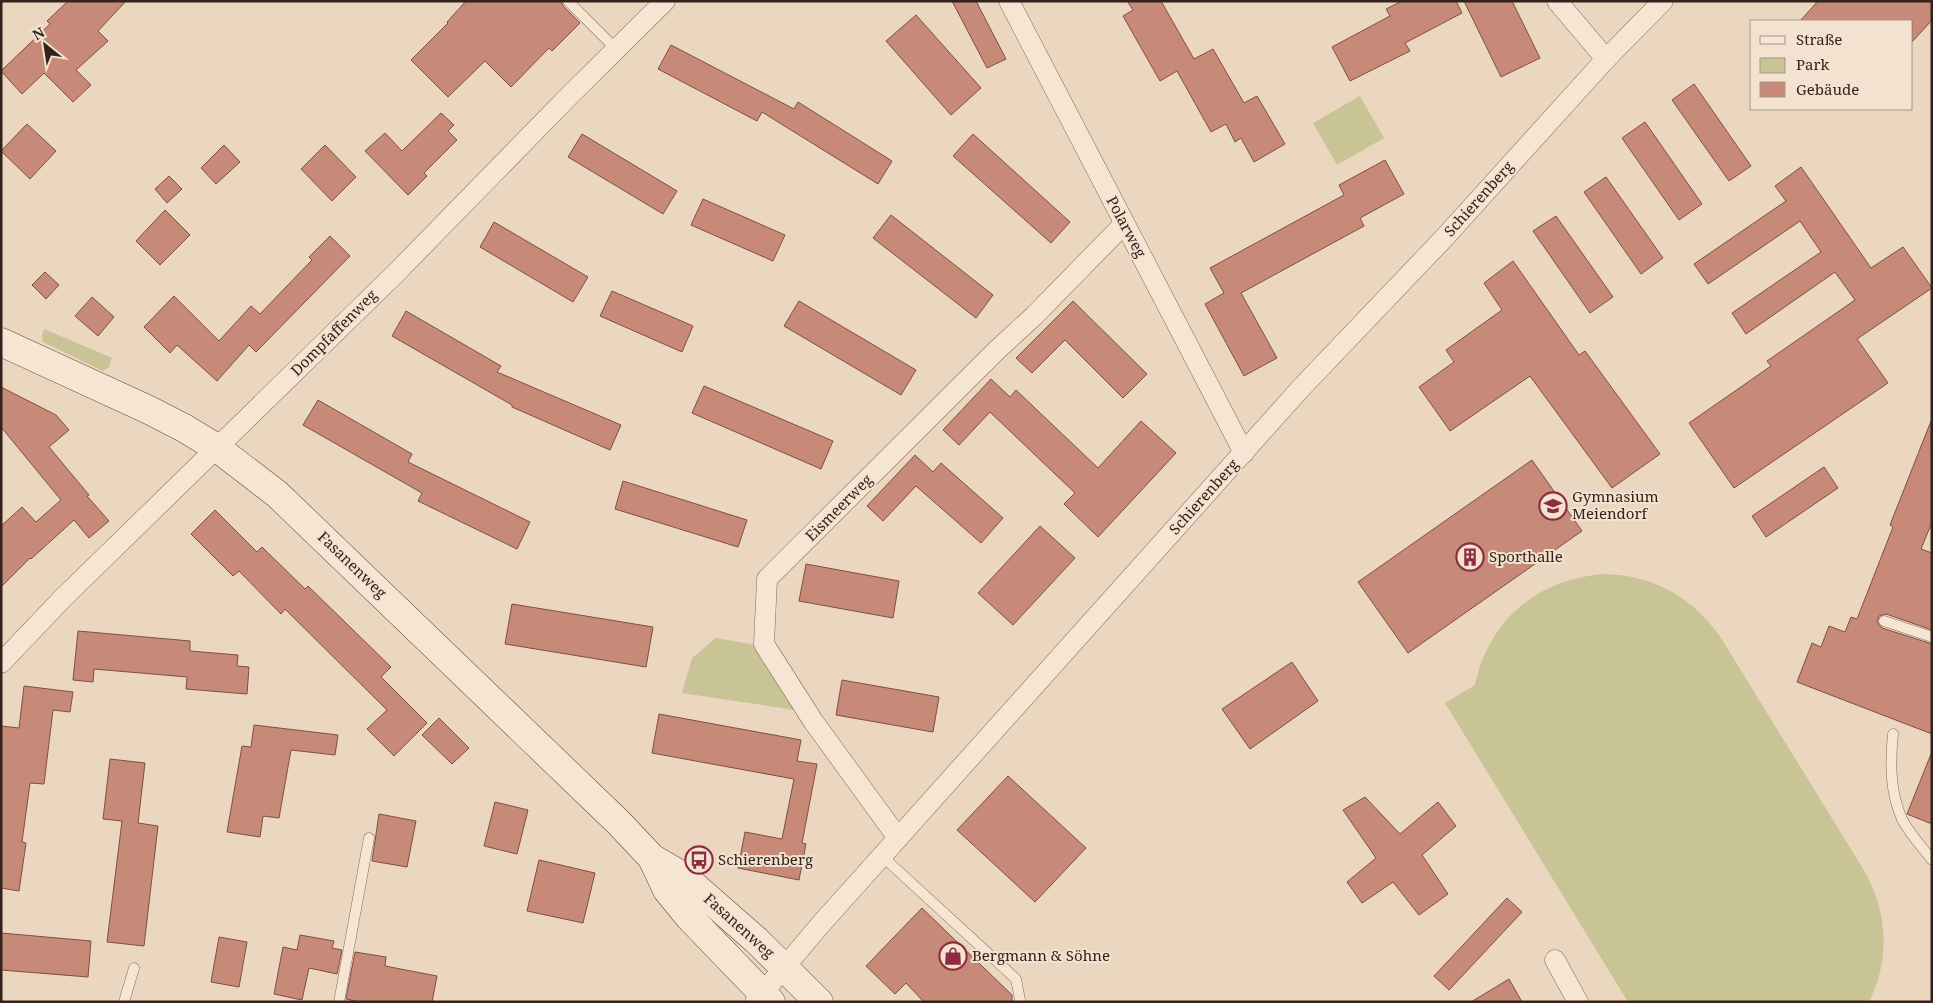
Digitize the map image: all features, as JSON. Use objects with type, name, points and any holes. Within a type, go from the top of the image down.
[{"type":"main road","name":"Fasanenweg","points":[[1,342],[149,410],[217,448],[277,494],[619,822],[652,858],[683,876],[785,967],[819,1002]]},
{"type":"main road","name":"Fasanenweg","points":[[652,858],[667,890],[763,999]]},
{"type":"street","name":"Dompfaffenweg","points":[[1,663],[63,598],[396,272],[568,97],[666,1]]},
{"type":"street","name":"Polarweg","points":[[1009,1],[1244,453]]},
{"type":"street","points":[[1557,1],[1606,59]]},
{"type":"street","name":"Schierenberg","points":[[763,999],[785,967],[882,856],[1345,340],[1445,237],[1606,59],[1663,1]]},
{"type":"street","name":"Eismeerweg","points":[[898,838],[813,721],[764,644],[767,579],[998,349],[1034,316],[1124,224]]},
{"type":"street","points":[[1555,960],[1578,1002]]},
{"type":"lane","points":[[568,1],[617,50]]},
{"type":"lane","points":[[1884,620],[1932,637]]},
{"type":"lane","points":[[1893,734],[1891,785],[1902,819],[1932,860]]},
{"type":"lane","points":[[339,1002],[369,838]]},
{"type":"lane","points":[[882,856],[1016,979],[1019,1002]]},
{"type":"lane","points":[[124,1002],[134,968]]},
{"type":"green space","points":[[1360,96],[1384,138],[1337,165],[1313,123]]},
{"type":"green space","points":[[44,329],[112,358],[109,367],[103,371],[43,342]]},
{"type":"green space","points":[[1604,574],[1622,575],[1639,579],[1670,591],[1698,611],[1721,638],[1873,888],[1882,920],[1884,937],[1880,970],[1869,1002],[1628,1002],[1445,703],[1475,685],[1482,662],[1492,641],[1504,623],[1520,607],[1537,594],[1558,584]]},
{"type":"green space","points":[[716,638],[756,645],[795,710],[682,693],[692,658]]},
{"type":"building","points":[[68,1],[126,1],[98,31],[108,41],[76,70],[91,85],[73,102],[44,73],[22,94],[1,71],[50,24],[47,21]]},
{"type":"building","points":[[466,1],[561,1],[563,6],[580,23],[552,51],[549,48],[511,87],[485,61],[448,97],[411,60],[448,23]]},
{"type":"building","points":[[952,1],[976,1],[1006,59],[987,68]]},
{"type":"building","points":[[1127,1],[1161,1],[1194,59],[1213,49],[1244,103],[1257,96],[1285,144],[1254,162],[1241,138],[1235,142],[1226,124],[1211,132],[1177,71],[1160,81],[1123,16],[1133,10]]},
{"type":"building","points":[[1402,1],[1456,1],[1462,13],[1405,43],[1410,51],[1350,81],[1332,47],[1390,16],[1386,9]]},
{"type":"building","points":[[1464,1],[1512,1],[1540,58],[1501,77]]},
{"type":"building","points":[[1818,1],[1932,1],[1932,20],[1913,41],[1913,20],[1801,20]]},
{"type":"building","points":[[916,15],[981,88],[951,115],[886,41]]},
{"type":"building","points":[[671,45],[794,109],[798,102],[892,161],[878,184],[762,112],[757,121],[658,69]]},
{"type":"building","points":[[1694,84],[1751,166],[1729,181],[1672,100]]},
{"type":"building","points":[[441,113],[454,125],[448,131],[457,140],[424,173],[427,176],[408,195],[365,151],[385,133],[402,151]]},
{"type":"building","points":[[1645,122],[1702,204],[1679,220],[1622,138]]},
{"type":"building","points":[[27,124],[56,151],[30,179],[1,151]]},
{"type":"building","points":[[582,134],[677,191],[663,214],[568,157]]},
{"type":"building","points":[[973,134],[1070,222],[1051,243],[953,156]]},
{"type":"building","points":[[224,145],[240,162],[216,184],[201,168]]},
{"type":"building","points":[[325,145],[356,177],[332,201],[301,169]]},
{"type":"building","points":[[1385,160],[1404,194],[1360,218],[1364,226],[1241,293],[1277,358],[1244,376],[1205,304],[1224,293],[1210,268],[1344,195],[1339,185]]},
{"type":"building","points":[[1801,167],[1871,268],[1903,247],[1932,288],[1857,339],[1888,383],[1734,488],[1689,423],[1771,366],[1767,361],[1855,300],[1835,272],[1746,334],[1732,313],[1821,252],[1800,221],[1708,284],[1694,264],[1786,201],[1775,186]]},
{"type":"building","points":[[169,176],[182,189],[167,203],[155,189]]},
{"type":"building","points":[[1606,177],[1663,258],[1641,274],[1584,192]]},
{"type":"building","points":[[703,199],[785,235],[773,261],[691,225]]},
{"type":"building","points":[[165,210],[190,235],[160,265],[136,241]]},
{"type":"building","points":[[891,215],[993,295],[976,318],[873,238]]},
{"type":"building","points":[[1556,216],[1613,297],[1590,313],[1533,231]]},
{"type":"building","points":[[494,222],[588,277],[573,302],[480,247]]},
{"type":"building","points":[[330,236],[350,256],[256,352],[249,345],[217,381],[177,345],[170,353],[144,327],[174,296],[219,341],[251,306],[260,314],[312,260],[309,257]]},
{"type":"building","points":[[1513,261],[1579,355],[1585,351],[1660,454],[1612,488],[1530,376],[1450,431],[1419,387],[1454,362],[1446,350],[1502,310],[1484,283]]},
{"type":"building","points":[[45,272],[59,285],[46,299],[32,285]]},
{"type":"building","points":[[612,291],[693,326],[682,352],[600,316]]},
{"type":"building","points":[[92,297],[114,317],[98,336],[75,316]]},
{"type":"building","points":[[799,301],[916,370],[901,395],[784,326]]},
{"type":"building","points":[[1073,301],[1147,374],[1123,398],[1065,340],[1032,373],[1016,358]]},
{"type":"building","points":[[406,311],[501,366],[497,372],[621,425],[610,450],[512,407],[512,405],[392,336]]},
{"type":"building","points":[[991,379],[1010,397],[1016,390],[1098,468],[1141,421],[1176,453],[1098,537],[1064,504],[1075,493],[990,412],[959,445],[943,430]]},
{"type":"building","points":[[704,386],[833,441],[821,469],[692,413]]},
{"type":"building","points":[[1,387],[56,415],[69,430],[49,447],[109,521],[89,538],[74,520],[30,558],[1,587],[1,526],[22,507],[36,522],[61,500],[1,427]]},
{"type":"building","points":[[318,400],[412,454],[408,462],[530,522],[517,549],[418,501],[422,493],[303,425]]},
{"type":"building","points":[[1931,421],[1932,522],[1921,549],[1932,553],[1932,630],[1886,614],[1879,616],[1877,622],[1882,628],[1932,644],[1932,734],[1797,682],[1812,643],[1821,647],[1829,626],[1845,632],[1851,617],[1857,619],[1893,527],[1890,525]]},
{"type":"building","points":[[915,455],[933,472],[941,463],[1003,518],[981,543],[916,486],[883,521],[867,506]]},
{"type":"building","name":"Sporthalle","points":[[1532,460],[1582,531],[1408,653],[1358,582]]},
{"type":"building","points":[[1824,467],[1838,488],[1766,537],[1752,516]]},
{"type":"building","points":[[623,481],[747,520],[738,547],[615,509]]},
{"type":"building","points":[[215,510],[257,552],[262,547],[305,589],[308,586],[391,667],[381,677],[427,723],[394,756],[367,729],[387,710],[285,609],[281,614],[239,571],[233,576],[191,534]]},
{"type":"building","points":[[1040,526],[1075,558],[1013,625],[978,593]]},
{"type":"building","points":[[806,564],[899,581],[893,618],[799,601]]},
{"type":"building","points":[[512,604],[653,627],[646,667],[505,644]]},
{"type":"building","points":[[78,631],[190,641],[190,651],[238,655],[237,666],[249,667],[247,694],[186,689],[187,677],[94,669],[93,682],[73,680]]},
{"type":"building","points":[[1292,662],[1318,701],[1250,749],[1222,709]]},
{"type":"building","points":[[842,680],[939,697],[933,732],[836,715]]},
{"type":"building","points":[[24,686],[73,692],[70,712],[53,710],[44,784],[30,783],[22,842],[26,843],[19,891],[1,888],[1,726],[19,728]]},
{"type":"building","points":[[659,714],[801,740],[797,761],[817,764],[802,843],[806,844],[799,880],[738,868],[745,832],[782,839],[794,779],[652,753]]},
{"type":"building","points":[[439,718],[469,748],[452,764],[422,735]]},
{"type":"building","points":[[254,725],[338,735],[335,755],[291,750],[279,818],[263,816],[260,837],[227,832],[242,746],[251,747]]},
{"type":"building","points":[[1932,754],[1932,824],[1907,814]]},
{"type":"building","points":[[110,759],[145,763],[138,823],[158,826],[144,946],[107,942],[122,821],[103,819]]},
{"type":"building","points":[[1008,776],[1086,848],[1035,902],[957,830]]},
{"type":"building","points":[[1365,797],[1400,834],[1438,802],[1456,826],[1422,855],[1448,894],[1419,915],[1393,882],[1362,903],[1347,882],[1376,858],[1343,810]]},
{"type":"building","points":[[495,802],[528,810],[517,854],[484,846]]},
{"type":"building","points":[[379,814],[416,821],[407,867],[372,861]]},
{"type":"building","points":[[539,860],[595,873],[583,923],[527,911]]},
{"type":"building","points":[[1507,898],[1522,912],[1449,990],[1434,976]]},
{"type":"building","points":[[922,908],[1012,995],[1012,1002],[924,1002],[906,983],[895,994],[866,966]]},
{"type":"building","points":[[1,933],[91,941],[88,977],[1,970]]},
{"type":"building","points":[[300,935],[334,941],[332,948],[342,950],[337,974],[309,968],[302,1000],[274,994],[283,947],[297,950]]},
{"type":"building","points":[[219,937],[247,942],[239,987],[211,982]]},
{"type":"building","points":[[355,952],[386,957],[385,966],[437,976],[432,1002],[360,1002],[346,999]]},
{"type":"building","points":[[1509,979],[1522,1002],[1471,1002]]},
{"type":"place","name":"Gymnasium Meiendorf","points":[[1553,506]]},
{"type":"place","name":"Sporthalle","points":[[1470,557]]},
{"type":"place","name":"Schierenberg","points":[[699,860]]},
{"type":"place","name":"Bergmann & Söhne","points":[[953,956]]}]
